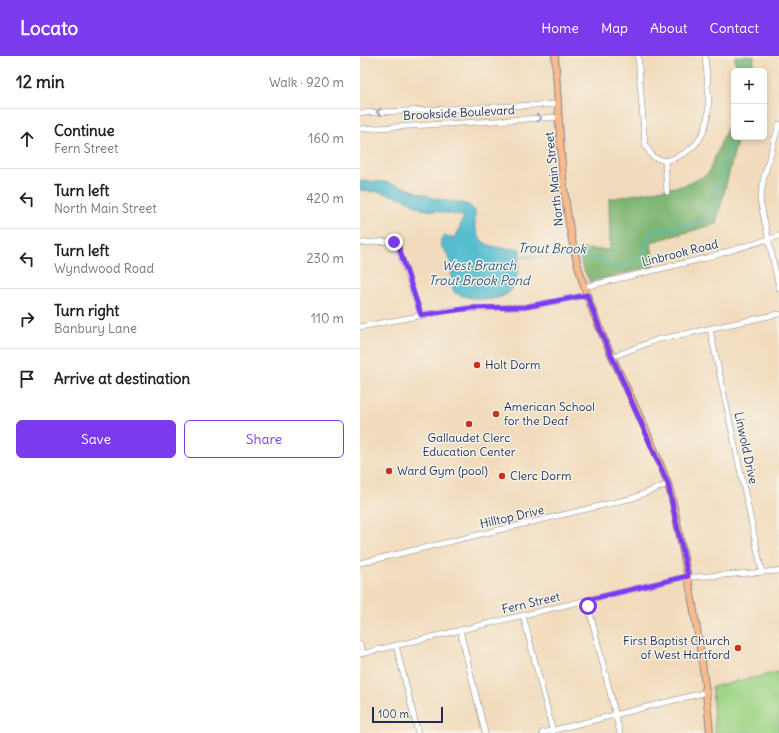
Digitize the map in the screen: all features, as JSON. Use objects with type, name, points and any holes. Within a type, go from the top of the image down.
[{"type":"main road","name":"North Main Street","points":[[555,56],[566,207],[573,245],[587,295],[612,357],[668,484],[688,576],[707,692],[710,733]]},
{"type":"street","points":[[638,56],[645,145],[653,157],[665,162],[680,156],[692,148],[706,127],[709,107],[705,56]]},
{"type":"street","name":"Brookside Boulevard","points":[[360,113],[558,104]]},
{"type":"street","name":"Brookside Boulevard","points":[[360,129],[559,117]]},
{"type":"street","points":[[779,124],[777,140],[763,181],[760,200],[779,288]]},
{"type":"street","points":[[665,162],[667,192]]},
{"type":"street","name":"Linbrook Road","points":[[584,287],[706,258],[768,238],[779,236]]},
{"type":"street","points":[[360,243],[390,241],[397,245],[421,315]]},
{"type":"street","points":[[360,327],[421,315],[471,308],[525,307],[587,295]]},
{"type":"street","points":[[612,357],[656,340],[779,314]]},
{"type":"street","name":"Linwold Drive","points":[[710,329],[762,572]]},
{"type":"street","name":"Hilltop Drive","points":[[360,563],[633,498],[668,484]]},
{"type":"street","name":"Fern Street","points":[[361,653],[688,576],[779,571]]},
{"type":"street","points":[[587,600],[620,733]]},
{"type":"street","points":[[524,615],[552,732]]},
{"type":"street","points":[[460,630],[485,733]]},
{"type":"street","points":[[360,644],[361,653]]},
{"type":"street","points":[[396,645],[418,733]]},
{"type":"street","points":[[542,733],[552,732],[615,714],[707,692]]},
{"type":"green space","points":[[735,56],[754,56],[753,68],[736,68]]},
{"type":"green space","points":[[731,119],[731,140],[737,140],[716,224],[651,242],[654,266],[590,282],[582,266],[578,249],[610,250],[609,199],[686,185],[708,174]]},
{"type":"green space","points":[[779,672],[779,733],[715,733],[712,687]]},
{"type":"water","name":"West Branch Trout Brook Pond","points":[[360,181],[384,182],[401,186],[433,198],[469,205],[475,211],[475,223],[480,239],[485,243],[500,248],[520,249],[517,275],[512,289],[507,294],[493,299],[476,299],[454,292],[450,262],[448,255],[441,245],[441,239],[445,236],[453,238],[456,237],[464,216],[422,209],[407,200],[381,192],[360,190]]},
{"type":"waterway","name":"Trout Brook","points":[[751,56],[751,68]]},
{"type":"waterway","name":"Trout Brook","points":[[578,256],[598,259],[620,268],[631,263],[641,255],[654,230],[676,228],[700,222],[711,216],[726,156],[732,140]]},
{"type":"waterway","name":"Trout Brook","points":[[518,257],[574,257]]},
{"type":"place","name":"Holt Dorm","points":[[477,365]]},
{"type":"place","name":"American School for the Deaf","points":[[496,414]]},
{"type":"place","name":"Gallaudet Clerc Education Center","points":[[469,424]]},
{"type":"place","name":"Ward Gym (pool)","points":[[389,471]]},
{"type":"place","name":"Clerc Dorm","points":[[502,476]]},
{"type":"place","name":"First Baptist Church of West Hartford","points":[[738,648]]},
{"type":"route","points":[[394,242],[399,248],[421,315],[456,309],[525,307],[587,295],[601,332],[657,456],[668,484],[688,576],[587,600],[588,606]]}]
